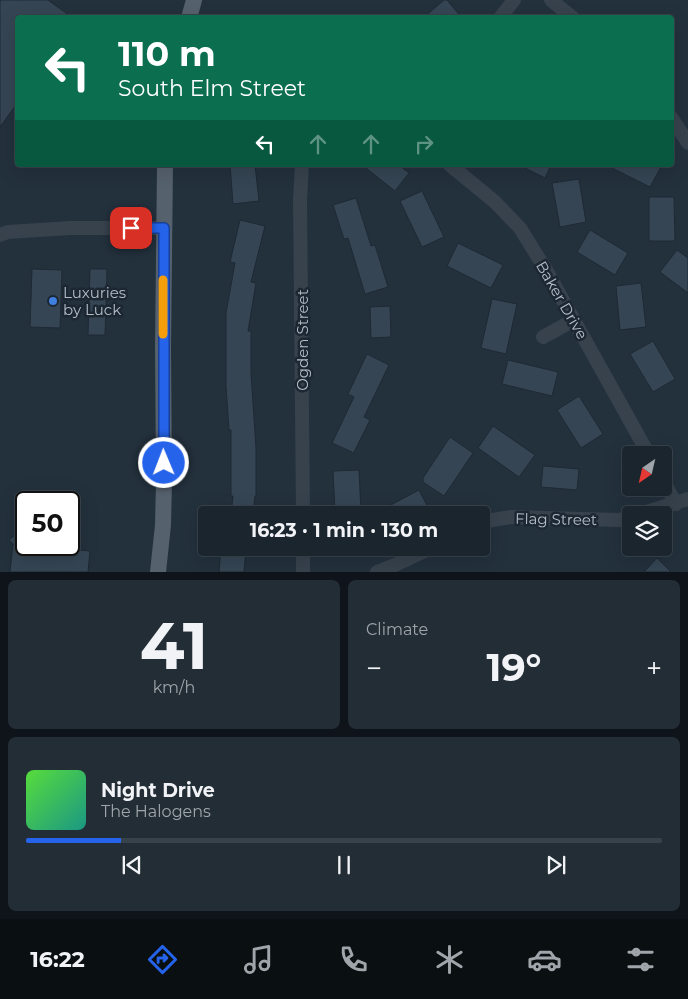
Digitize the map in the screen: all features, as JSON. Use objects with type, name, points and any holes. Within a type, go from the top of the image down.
[{"type":"main road","points":[[190,15],[194,0]]},
{"type":"main road","points":[[158,572],[163,525],[164,482],[165,167]]},
{"type":"street","points":[[502,15],[514,0]]},
{"type":"street","points":[[551,0],[569,15]]},
{"type":"street","points":[[674,122],[688,143]]},
{"type":"street","name":"Ogden Street","points":[[302,167],[300,200],[303,506]]},
{"type":"street","name":"Baker Drive","points":[[452,167],[495,202],[520,228],[644,446]]},
{"type":"street","points":[[0,235],[8,232],[70,228],[164,228]]},
{"type":"street","points":[[543,337],[574,320]]},
{"type":"street","points":[[668,506],[682,502],[672,491]]},
{"type":"street","name":"Flag Street","points":[[490,521],[512,517],[622,519]]},
{"type":"street","points":[[303,556],[303,572]]},
{"type":"street","points":[[377,572],[414,556]]},
{"type":"building","points":[[0,0],[48,0],[69,15],[15,15],[15,106],[0,127]]},
{"type":"building","points":[[444,0],[447,0],[460,15],[426,15]]},
{"type":"building","points":[[230,167],[255,167],[259,201],[233,204]]},
{"type":"building","points":[[365,167],[402,167],[409,173],[395,191]]},
{"type":"building","points":[[523,167],[550,167],[545,178]]},
{"type":"building","points":[[610,167],[661,167],[650,187]]},
{"type":"building","points":[[579,179],[586,222],[560,227],[552,183]]},
{"type":"building","points":[[422,191],[444,237],[422,247],[400,201]]},
{"type":"building","points":[[649,197],[674,197],[675,241],[649,241]]},
{"type":"building","points":[[356,198],[371,246],[375,245],[388,287],[365,294],[348,238],[344,239],[333,205]]},
{"type":"building","points":[[240,220],[265,226],[251,282],[256,283],[248,331],[251,331],[251,373],[256,448],[256,496],[254,506],[232,506],[231,430],[229,430],[226,386],[226,313],[235,263],[230,262]]},
{"type":"building","points":[[590,230],[628,253],[615,275],[577,252]]},
{"type":"building","points":[[458,243],[503,265],[491,288],[447,266]]},
{"type":"building","points":[[677,250],[688,258],[688,293],[660,272]]},
{"type":"building","points":[[32,269],[62,270],[60,328],[30,327]]},
{"type":"building","points":[[90,269],[107,269],[105,335],[88,335]]},
{"type":"building","points":[[641,283],[646,327],[620,330],[616,286]]},
{"type":"building","points":[[492,299],[517,304],[506,354],[481,348]]},
{"type":"building","points":[[390,306],[391,337],[371,338],[370,307]]},
{"type":"building","points":[[653,341],[675,379],[653,392],[630,354]]},
{"type":"building","points":[[367,354],[389,365],[364,417],[370,420],[353,454],[332,443],[354,397],[348,394]]},
{"type":"building","points":[[508,360],[558,372],[552,396],[502,384]]},
{"type":"building","points":[[579,396],[603,434],[581,448],[557,410]]},
{"type":"building","points":[[493,426],[535,455],[519,477],[478,448]]},
{"type":"building","points":[[450,437],[473,453],[444,496],[423,482],[423,478]]},
{"type":"building","points":[[543,466],[579,469],[577,490],[541,487]]},
{"type":"building","points":[[359,470],[361,506],[335,506],[333,471]]},
{"type":"building","points":[[419,490],[427,506],[389,506]]},
{"type":"building","points":[[15,535],[15,556],[80,556],[80,550],[90,551],[88,572],[10,572],[13,544],[9,540]]},
{"type":"building","points":[[220,556],[245,556],[244,572],[219,572]]},
{"type":"building","points":[[657,558],[671,572],[644,572]]},
{"type":"slow traffic","points":[[163,280],[163,334]]},
{"type":"place","name":"Luxuries by Luck","points":[[53,301]]},
{"type":"route","points":[[131,228],[164,228],[164,463]]}]
